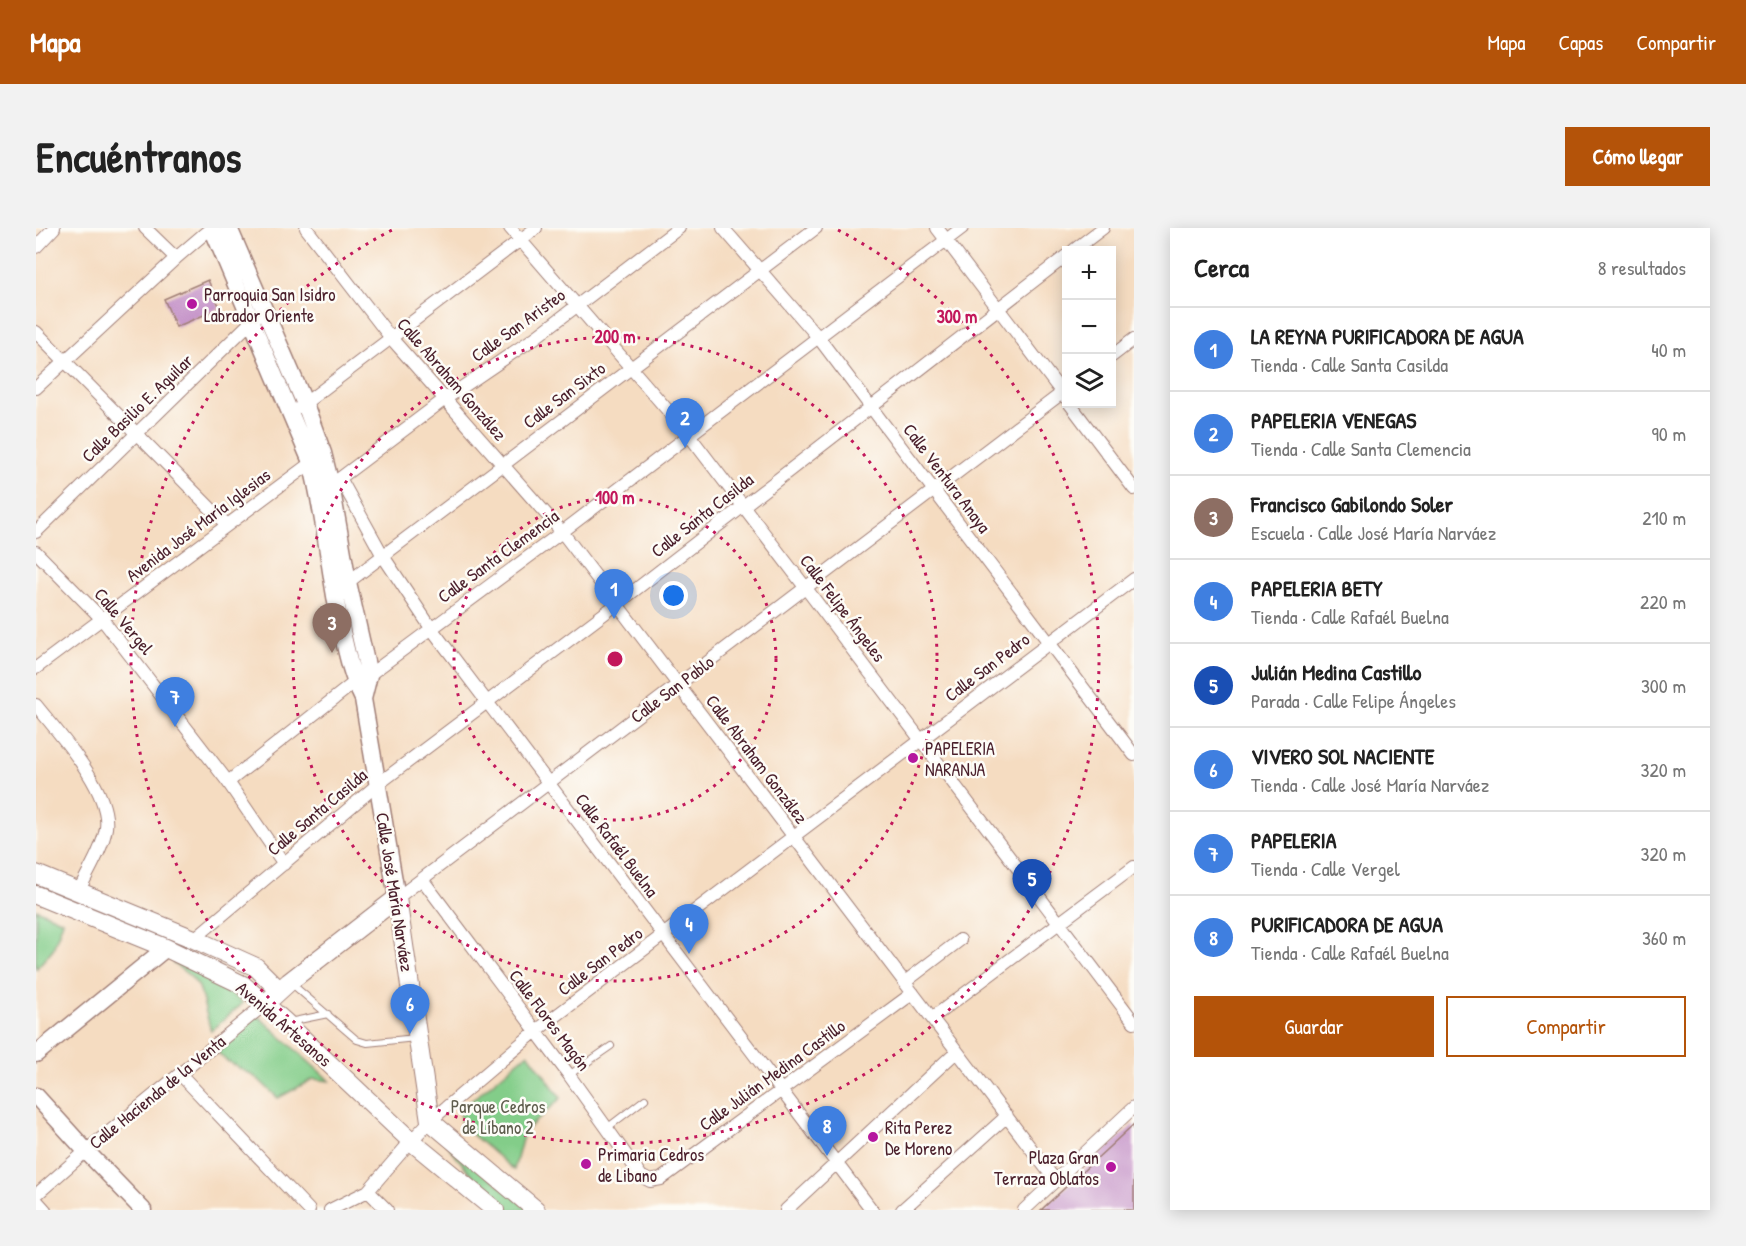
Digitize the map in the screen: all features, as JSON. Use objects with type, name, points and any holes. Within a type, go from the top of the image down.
[{"type":"main road","points":[[36,874],[194,939],[256,967],[284,986]]},
{"type":"main road","name":"Avenida Artesanos","points":[[36,895],[166,948],[235,981],[285,1022],[411,1141],[495,1210]]},
{"type":"main road","name":"Calle San Pablo","points":[[284,986],[397,898]]},
{"type":"main road","name":"Calle José María Narváez","points":[[397,898],[430,1121]]},
{"type":"main road","name":"Calle Hacienda de la Venta","points":[[265,1004],[284,986]]},
{"type":"main road","points":[[430,1121],[536,1210]]},
{"type":"street","points":[[36,247],[54,228]]},
{"type":"street","points":[[145,228],[176,258]]},
{"type":"street","points":[[36,388],[211,228]]},
{"type":"street","name":"Calle José María Narváez","points":[[211,228],[257,316],[329,482],[348,582],[363,699],[397,898]]},
{"type":"street","name":"Calle José María Narváez","points":[[229,228],[257,316]]},
{"type":"street","name":"Calle Abraham González","points":[[306,228],[391,338],[562,532],[1055,1180]]},
{"type":"street","name":"Calle Felipe Ángeles","points":[[510,228],[689,435],[1134,1022]]},
{"type":"street","points":[[297,408],[536,228]]},
{"type":"street","name":"Calle San Aristeo","points":[[329,482],[536,337],[679,228]]},
{"type":"street","name":"Calle Ventura Anaya","points":[[723,228],[818,337],[1134,755]]},
{"type":"street","name":"Calle San Sixto","points":[[334,592],[816,228]]},
{"type":"street","points":[[937,228],[1062,390]]},
{"type":"street","name":"Calle Santa Clemencia","points":[[228,782],[962,228]]},
{"type":"street","points":[[1079,246],[1103,228]]},
{"type":"street","name":"Calle Santa Casilda","points":[[194,939],[377,784],[616,604],[1062,259]]},
{"type":"street","name":"Calle Basilio E. Aguilar","points":[[36,532],[257,316]]},
{"type":"street","points":[[36,332],[227,525]]},
{"type":"street","points":[[1115,354],[1134,339]]},
{"type":"street","name":"Calle San Pablo","points":[[397,898],[933,490],[1062,396]]},
{"type":"street","points":[[1073,408],[1134,489]]},
{"type":"street","name":"Avenida José María Iglesias","points":[[36,668],[317,458]]},
{"type":"street","name":"Calle José María Narváez","points":[[329,482],[334,592],[347,657],[362,679]]},
{"type":"street","name":"Calle Rafaél Buelna","points":[[329,482],[431,628],[872,1210]]},
{"type":"street","name":"Calle Vergel","points":[[36,552],[102,619],[228,782],[284,864]]},
{"type":"street","name":"Calle San Pedro","points":[[330,1210],[368,1191],[430,1121],[536,1031],[1134,579]]},
{"type":"street","points":[[36,705],[82,763],[102,799],[106,813],[106,828],[102,842],[78,892]]},
{"type":"street","points":[[932,1018],[1134,867]]},
{"type":"street","name":"Calle Flores Magón","points":[[422,879],[569,1075],[641,1176],[650,1181]]},
{"type":"street","points":[[905,982],[960,940]]},
{"type":"street","points":[[36,1054],[166,948]]},
{"type":"street","name":"Calle Julián Medina Castillo","points":[[650,1181],[661,1179],[913,993]]},
{"type":"street","name":"Calle Hacienda de la Venta","points":[[36,1195],[265,1004]]},
{"type":"street","points":[[786,1210],[957,1051]]},
{"type":"street","points":[[180,1074],[309,1210]]},
{"type":"street","points":[[36,1096],[143,1210]]},
{"type":"street","points":[[1024,1210],[1134,1107]]},
{"type":"street","points":[[902,1210],[1007,1116]]},
{"type":"street","points":[[368,1191],[387,1210]]},
{"type":"street","points":[[36,1200],[45,1210]]},
{"type":"lane","points":[[284,986],[328,1014],[362,1042],[419,1038]]},
{"type":"lane","points":[[285,1022],[328,1014]]},
{"type":"lane","points":[[569,1075],[611,1046]]},
{"type":"lane","points":[[607,1128],[645,1099]]},
{"type":"green space","points":[[36,909],[63,921],[53,949],[36,969]]},
{"type":"green space","points":[[176,959],[203,972],[243,1003],[211,1031],[199,987],[190,976],[173,963]]},
{"type":"green space","points":[[257,1015],[330,1081],[313,1079],[278,1098],[257,1078],[227,1061],[217,1052]]},
{"type":"green space","name":"Parque Cedros de Líbano 2","points":[[528,1053],[561,1098],[524,1132],[514,1170],[461,1125],[460,1110]]},
{"type":"green space","points":[[443,1139],[531,1210],[508,1210],[473,1176]]},
{"type":"building","name":"Parroquia San Isidro Labrador Oriente","points":[[208,280],[220,308],[176,327],[164,299]]},
{"type":"building","name":"Plaza Gran Terraza Oblatos","points":[[1134,1124],[1134,1210],[1041,1210]]},
{"type":"place","name":"Parroquia San Isidro Labrador Oriente","points":[[192,304]]},
{"type":"place","name":"PAPELERIA VENEGAS","points":[[685,448]]},
{"type":"place","name":"LA REYNA PURIFICADORA DE AGUA","points":[[614,619]]},
{"type":"place","name":"Francisco Gabilondo Soler","points":[[332,653]]},
{"type":"place","name":"PAPELERIA","points":[[175,727]]},
{"type":"place","name":"PAPELERIA NARANJA","points":[[913,758]]},
{"type":"place","name":"Julián Medina Castillo","points":[[1032,909]]},
{"type":"place","name":"PAPELERIA BETY","points":[[689,954]]},
{"type":"place","name":"VIVERO SOL NACIENTE","points":[[410,1034]]},
{"type":"place","name":"Rita Perez De Moreno","points":[[873,1137]]},
{"type":"place","name":"PURIFICADORA DE AGUA","points":[[827,1156]]},
{"type":"place","name":"Primaria Cedros de Libano","points":[[586,1164]]},
{"type":"place","name":"Plaza Gran Terraza Oblatos","points":[[1111,1167]]}]
